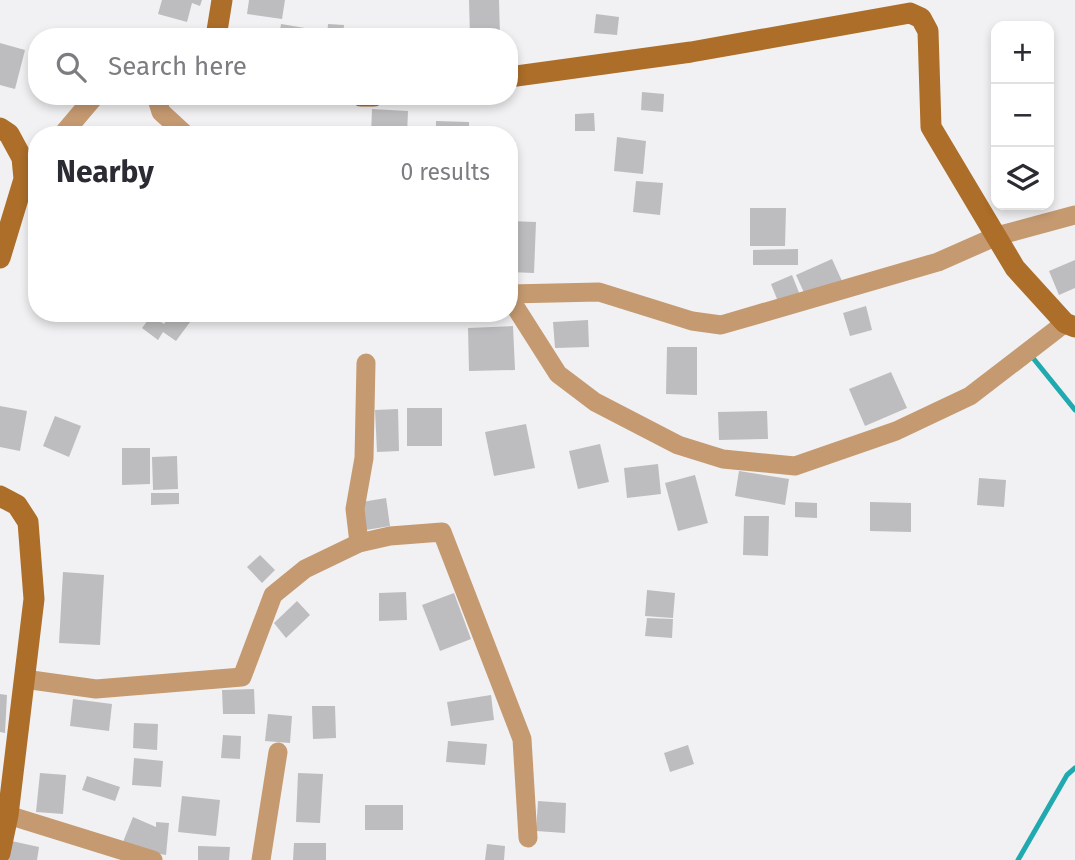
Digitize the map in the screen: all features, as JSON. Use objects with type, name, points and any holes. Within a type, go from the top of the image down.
[{"type":"street","points":[[217,28],[222,0]]},
{"type":"street","points":[[518,76],[691,52],[910,13],[921,18],[928,30],[931,127],[1015,268],[1070,325],[970,396],[896,430],[795,466],[723,459],[678,445],[595,402],[558,374],[518,310]]},
{"type":"street","points":[[70,126],[87,105]]},
{"type":"street","points":[[159,105],[161,112],[176,126]]},
{"type":"street","points":[[0,128],[9,134],[28,168]]},
{"type":"street","points":[[0,258],[28,178]]},
{"type":"street","points":[[518,295],[599,292],[691,321],[721,325],[938,262],[997,236],[1075,215]]},
{"type":"street","points":[[359,543],[355,509],[364,458],[366,363]]},
{"type":"street","points":[[0,496],[17,505],[28,522],[34,599],[8,815],[0,853]]},
{"type":"street","points":[[24,679],[96,688],[242,677],[272,595],[305,569],[359,543],[390,536],[442,532],[522,739],[528,838]]},
{"type":"street","points":[[261,860],[278,752]]},
{"type":"street","points":[[8,815],[153,860]]},
{"type":"building","points":[[162,0],[202,0],[200,6],[192,3],[187,22],[158,14]]},
{"type":"building","points":[[249,0],[285,0],[282,19],[247,14]]},
{"type":"building","points":[[469,0],[499,0],[500,28],[470,28]]},
{"type":"building","points":[[596,14],[619,17],[617,35],[594,33]]},
{"type":"building","points":[[281,24],[305,28],[280,28]]},
{"type":"building","points":[[328,24],[344,25],[344,28],[328,28]]},
{"type":"building","points":[[0,43],[25,50],[15,89],[0,85]]},
{"type":"building","points":[[642,92],[664,94],[663,112],[641,110]]},
{"type":"building","points":[[372,109],[408,111],[407,126],[371,126]]},
{"type":"building","points":[[594,113],[595,131],[575,131],[575,114]]},
{"type":"building","points":[[436,121],[469,122],[469,126],[436,126]]},
{"type":"building","points":[[617,137],[646,141],[643,174],[614,171]]},
{"type":"building","points":[[636,181],[663,183],[660,215],[633,212]]},
{"type":"building","points":[[750,208],[786,208],[785,246],[750,246]]},
{"type":"building","points":[[518,221],[536,222],[534,273],[518,272]]},
{"type":"building","points":[[798,249],[798,265],[753,265],[753,250]]},
{"type":"building","points":[[832,259],[842,281],[806,297],[796,275]]},
{"type":"building","points":[[1075,260],[1075,288],[1059,295],[1049,271]]},
{"type":"building","points":[[792,275],[800,295],[779,304],[771,284]]},
{"type":"building","points":[[866,306],[872,330],[850,336],[843,313]]},
{"type":"building","points":[[588,320],[589,347],[555,348],[553,322]]},
{"type":"building","points":[[146,322],[190,322],[176,341],[163,332],[158,340],[142,328]]},
{"type":"building","points":[[513,326],[515,370],[469,371],[468,328]]},
{"type":"building","points":[[667,347],[697,347],[697,395],[666,394]]},
{"type":"building","points":[[891,372],[907,408],[865,426],[849,389]]},
{"type":"building","points":[[0,406],[27,411],[20,451],[0,447]]},
{"type":"building","points":[[407,408],[442,408],[442,446],[407,446]]},
{"type":"building","points":[[398,409],[399,451],[377,452],[375,410]]},
{"type":"building","points":[[767,411],[768,439],[719,440],[718,412]]},
{"type":"building","points":[[55,416],[81,426],[69,457],[43,446]]},
{"type":"building","points":[[526,424],[535,468],[494,476],[485,432]]},
{"type":"building","points":[[600,444],[609,482],[578,489],[569,451]]},
{"type":"building","points":[[122,448],[150,448],[150,484],[122,485]]},
{"type":"building","points":[[177,456],[178,489],[153,490],[152,457]]},
{"type":"building","points":[[658,464],[661,494],[627,498],[624,468]]},
{"type":"building","points":[[739,471],[789,479],[785,505],[735,496]]},
{"type":"building","points":[[695,475],[708,523],[678,531],[665,483]]},
{"type":"building","points":[[979,478],[1006,480],[1004,507],[977,505]]},
{"type":"building","points":[[151,493],[179,493],[179,504],[151,505]]},
{"type":"building","points":[[386,498],[390,526],[366,530],[362,502]]},
{"type":"building","points":[[795,502],[817,503],[817,518],[795,517]]},
{"type":"building","points":[[870,502],[911,503],[911,532],[870,531]]},
{"type":"building","points":[[744,516],[769,516],[768,556],[743,555]]},
{"type":"building","points":[[260,555],[275,570],[262,583],[247,567]]},
{"type":"building","points":[[63,572],[104,575],[100,645],[59,643]]},
{"type":"building","points":[[647,590],[675,593],[673,618],[645,616]]},
{"type":"building","points":[[406,592],[407,620],[379,621],[379,593]]},
{"type":"building","points":[[454,593],[471,639],[440,651],[422,605]]},
{"type":"building","points":[[297,601],[310,615],[286,638],[274,623]]},
{"type":"building","points":[[647,618],[673,619],[672,638],[645,636]]},
{"type":"building","points":[[254,689],[255,714],[223,714],[222,690]]},
{"type":"building","points":[[0,694],[7,695],[5,733],[0,732]]},
{"type":"building","points":[[491,695],[494,720],[451,726],[447,702]]},
{"type":"building","points":[[73,699],[112,704],[109,731],[70,726]]},
{"type":"building","points":[[312,706],[335,706],[336,738],[313,739]]},
{"type":"building","points":[[268,714],[292,716],[290,743],[265,741]]},
{"type":"building","points":[[134,723],[158,724],[157,750],[133,748]]},
{"type":"building","points":[[223,735],[241,736],[240,759],[221,758]]},
{"type":"building","points":[[448,741],[487,744],[485,765],[446,762]]},
{"type":"building","points":[[688,745],[694,764],[670,772],[664,753]]},
{"type":"building","points":[[134,758],[163,761],[161,787],[132,785]]},
{"type":"building","points":[[40,773],[66,775],[63,814],[36,812]]},
{"type":"building","points":[[298,773],[323,774],[320,823],[296,822]]},
{"type":"building","points":[[87,776],[120,787],[115,801],[82,790]]},
{"type":"building","points":[[182,796],[220,800],[216,836],[178,832]]},
{"type":"building","points":[[538,801],[566,803],[565,833],[536,831]]},
{"type":"building","points":[[365,805],[403,805],[403,830],[365,830]]},
{"type":"building","points":[[133,817],[156,827],[156,822],[169,823],[166,855],[123,842]]},
{"type":"building","points":[[7,840],[39,847],[37,860],[3,860]]},
{"type":"building","points":[[294,843],[326,843],[326,860],[293,860]]},
{"type":"building","points":[[487,844],[505,846],[504,860],[485,860]]},
{"type":"building","points":[[198,846],[230,847],[229,860],[198,860]]},
{"type":"waterway","points":[[1033,358],[1075,410]]},
{"type":"waterway","points":[[1018,860],[1067,775],[1075,768]]}]
